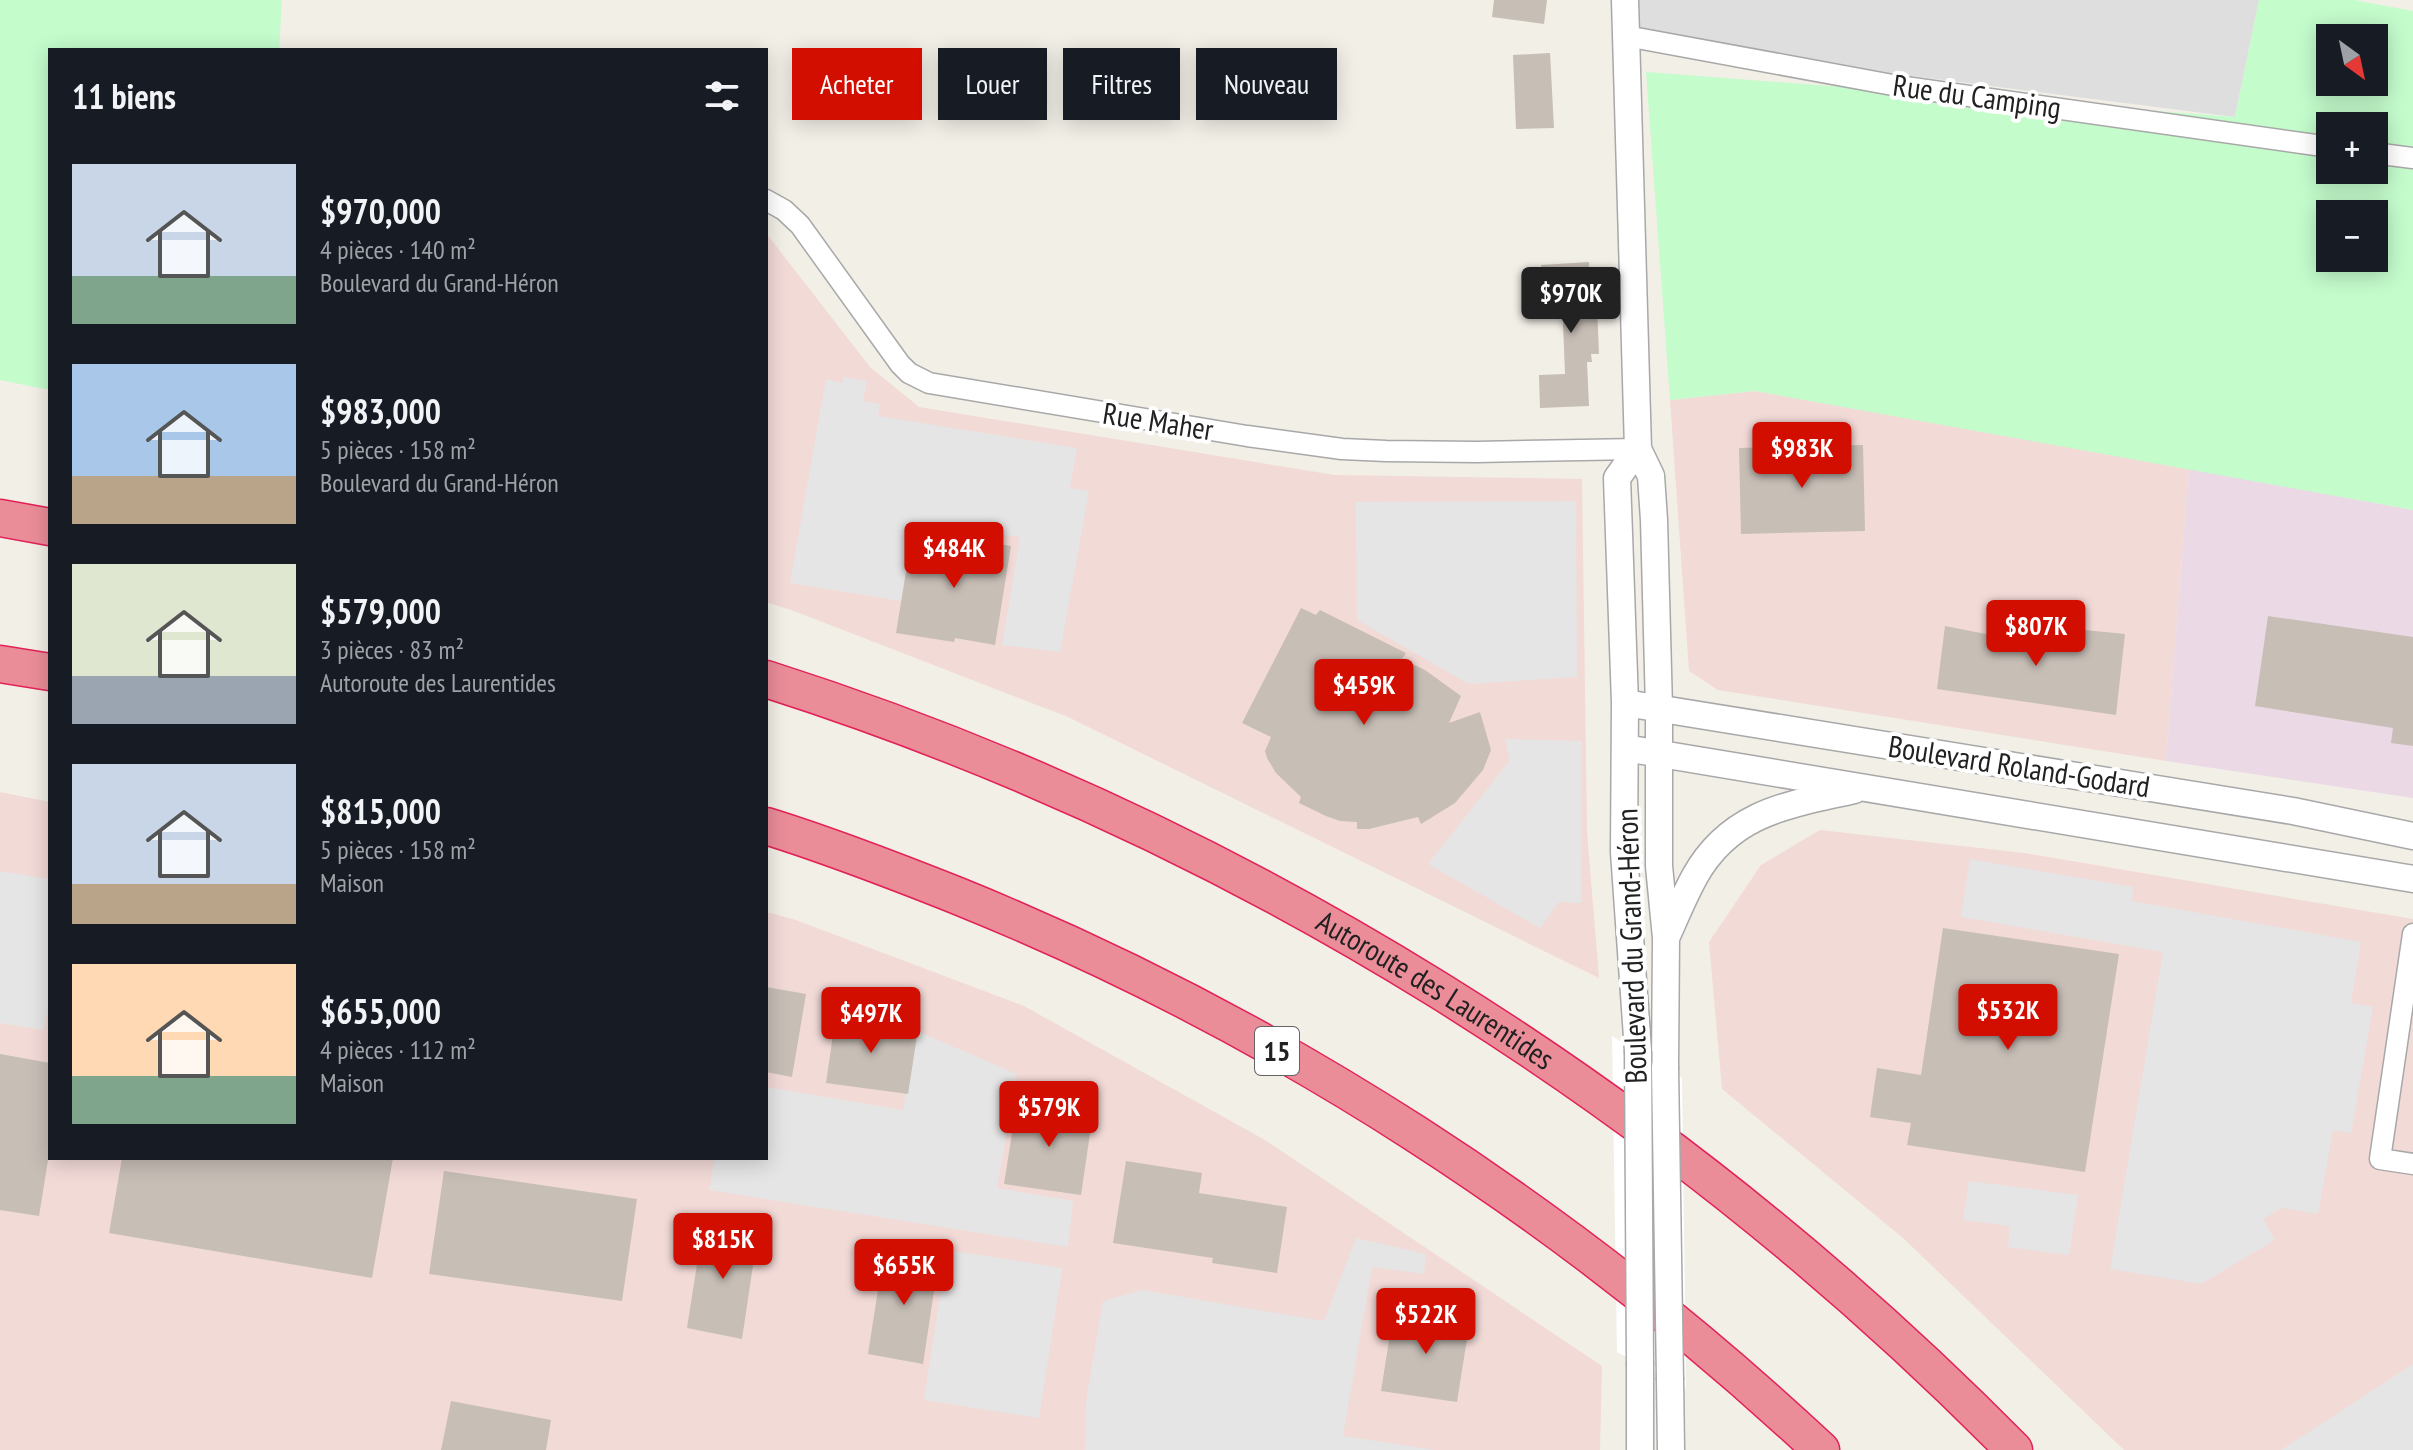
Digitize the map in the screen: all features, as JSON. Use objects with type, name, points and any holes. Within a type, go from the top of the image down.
[{"type":"highway","points":[[0,518],[48,527]]},
{"type":"highway","points":[[0,664],[48,672]]},
{"type":"highway","name":"Autoroute des Laurentides","points":[[768,680],[957,747],[1130,821],[1301,909],[1474,1012],[1626,1116],[1767,1224],[1891,1331],[2014,1450]]},
{"type":"highway","name":"15","points":[[768,827],[895,871],[1056,938],[1194,1006],[1333,1083],[1502,1190],[1602,1263],[1735,1372],[1821,1450]]},
{"type":"street","name":"Boulevard du Grand-Héron","points":[[1625,0],[1638,449],[1651,476],[1654,520],[1659,866],[1666,938],[1671,1450]]},
{"type":"street","name":"Rue du Camping","points":[[1626,36],[1898,86],[2316,145]]},
{"type":"street","points":[[2388,155],[2413,158]]},
{"type":"street","name":"Rue Maher","points":[[768,201],[784,210],[800,225],[900,364],[919,379],[935,385],[1342,449],[1461,452],[1638,449]]},
{"type":"street","name":"Boulevard du Grand-Héron","points":[[1638,449],[1617,478],[1625,703],[1624,852],[1638,1051],[1640,1450]]},
{"type":"street","name":"Boulevard Roland-Godard","points":[[1625,703],[2293,811],[2413,836]]},
{"type":"street","name":"Boulevard Roland-Godard","points":[[1625,748],[2413,879]]},
{"type":"street","points":[[1666,938],[1695,876],[1716,848],[1735,830],[1773,809],[1869,787]]},
{"type":"street","points":[[2413,934],[2380,1159],[2413,1164]]},
{"type":"shaded area","points":[[1637,0],[2259,0],[2235,117],[1638,41]]},
{"type":"shaded area","points":[[768,236],[870,367],[919,407],[1335,475],[1582,479],[1587,832],[1599,978],[1068,717],[768,603]]},
{"type":"shaded area","points":[[844,377],[867,381],[863,401],[880,404],[878,416],[1077,448],[1070,488],[1089,491],[1060,652],[1002,645],[1020,537],[918,522],[910,573],[906,572],[901,601],[790,583],[826,379],[842,383]]},
{"type":"shaded area","points":[[1755,391],[2189,468],[2166,761],[1718,690],[1689,671],[1670,400]]},
{"type":"shaded area","points":[[2189,468],[2413,510],[2413,798],[2166,761]]},
{"type":"shaded area","points":[[1576,501],[1577,677],[1469,684],[1357,620],[1356,502]]},
{"type":"shaded area","points":[[1505,739],[1582,741],[1581,903],[1559,902],[1540,928],[1428,864],[1510,760]]},
{"type":"shaded area","points":[[0,792],[48,802],[48,1160],[768,1160],[768,913],[793,919],[1024,1006],[1265,1140],[1602,1366],[1600,1450],[0,1450]]},
{"type":"shaded area","points":[[1820,830],[2024,853],[2413,919],[2413,1450],[2124,1450],[1903,1238],[1722,1089],[1709,942],[1761,865]]},
{"type":"shaded area","points":[[1970,859],[2133,887],[2132,901],[2361,942],[2351,1003],[2373,1007],[2351,1133],[2333,1130],[2318,1214],[2281,1208],[2263,1219],[2275,1240],[2201,1284],[2110,1269],[2163,952],[1961,917]]},
{"type":"shaded area","points":[[0,871],[48,879],[48,1007],[44,1030],[0,1023]]},
{"type":"shaded area","points":[[917,1031],[1017,1074],[997,1188],[1073,1201],[1068,1247],[709,1190],[715,1160],[768,1160],[768,1087],[903,1110]]},
{"type":"shaded area","points":[[1969,1181],[2078,1195],[2069,1255],[2008,1247],[2010,1226],[1963,1220]]},
{"type":"shaded area","points":[[1356,1238],[1426,1254],[1424,1274],[1372,1267],[1343,1436],[1435,1450],[1085,1450],[1086,1401],[1103,1301],[1142,1290],[1324,1321]]},
{"type":"shaded area","points":[[947,1250],[1062,1268],[1039,1418],[924,1400]]},
{"type":"shaded area","points":[[2413,1364],[2413,1450],[2281,1450]]},
{"type":"green space","points":[[0,0],[282,0],[279,48],[48,48],[48,390],[0,380]]},
{"type":"green space","points":[[2259,0],[2354,0],[2413,11],[2413,510],[1755,391],[1670,400],[1646,72],[2235,117]]},
{"type":"pier","points":[[1612,1036],[1682,1078],[1686,1389],[1617,1352]]},
{"type":"building","points":[[1494,0],[1547,0],[1544,24],[1492,17]]},
{"type":"building","points":[[1550,53],[1554,128],[1516,129],[1513,55]]},
{"type":"building","points":[[1589,262],[1590,306],[1597,306],[1599,354],[1591,354],[1592,362],[1587,362],[1589,406],[1540,408],[1539,375],[1565,374],[1562,298],[1543,298],[1541,265]]},
{"type":"building","points":[[1863,445],[1865,531],[1741,534],[1739,448]]},
{"type":"building","points":[[916,535],[963,543],[963,538],[1011,546],[995,645],[896,633]]},
{"type":"building","points":[[1301,608],[1316,615],[1320,610],[1406,653],[1402,659],[1425,670],[1461,696],[1449,723],[1480,712],[1491,750],[1483,770],[1455,803],[1421,824],[1418,817],[1357,829],[1357,822],[1340,821],[1299,803],[1301,797],[1276,773],[1267,758],[1265,751],[1271,737],[1242,723]]},
{"type":"building","points":[[2268,616],[2413,637],[2413,746],[2391,743],[2393,728],[2255,706]]},
{"type":"building","points":[[1945,626],[2042,645],[2044,626],[2125,634],[2116,715],[1937,689]]},
{"type":"building","points":[[1943,928],[2119,954],[2085,1172],[1907,1145],[1911,1123],[1870,1117],[1877,1068],[1921,1075]]},
{"type":"building","points":[[768,987],[806,994],[792,1077],[768,1072]]},
{"type":"building","points":[[836,1014],[899,1023],[898,1033],[917,1036],[908,1094],[826,1083]]},
{"type":"building","points":[[0,1054],[48,1063],[48,1160],[39,1216],[0,1210]]},
{"type":"building","points":[[1017,1102],[1093,1113],[1081,1195],[1004,1184]]},
{"type":"building","points":[[122,1160],[393,1160],[372,1278],[109,1233]]},
{"type":"building","points":[[1126,1161],[1202,1173],[1199,1193],[1287,1207],[1277,1273],[1212,1263],[1213,1258],[1113,1243]]},
{"type":"building","points":[[444,1171],[637,1199],[622,1301],[429,1274]]},
{"type":"building","points":[[703,1226],[758,1232],[742,1339],[687,1328]]},
{"type":"building","points":[[884,1251],[939,1258],[923,1364],[868,1354]]},
{"type":"building","points":[[1394,1309],[1470,1320],[1457,1402],[1381,1391]]},
{"type":"building","points":[[451,1401],[551,1420],[546,1450],[441,1450]]}]
